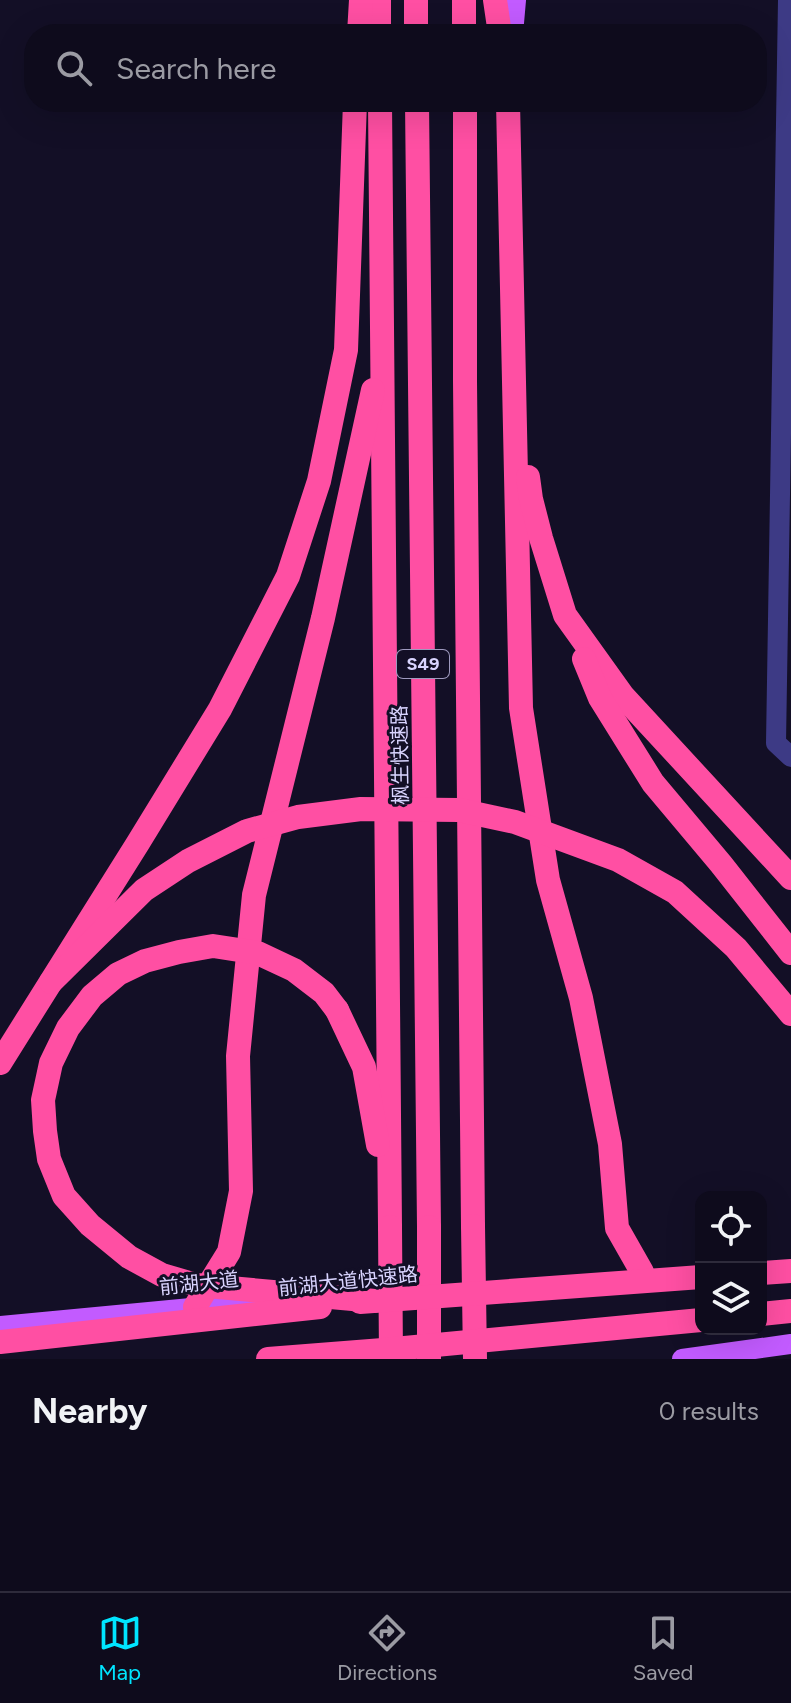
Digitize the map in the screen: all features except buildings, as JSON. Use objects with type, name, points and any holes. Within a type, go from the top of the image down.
[{"type":"highway","points":[[360,24],[361,0]]},
{"type":"highway","points":[[379,0],[379,24]]},
{"type":"highway","points":[[416,0],[416,24]]},
{"type":"highway","points":[[464,0],[464,24]]},
{"type":"highway","points":[[495,0],[499,24]]},
{"type":"highway","points":[[0,1063],[220,709],[288,576],[319,481],[346,350],[355,112]]},
{"type":"highway","points":[[380,112],[390,1227],[387,1355]]},
{"type":"highway","name":"枫生快速路","points":[[417,112],[429,1359]]},
{"type":"highway","name":"S49","points":[[465,112],[475,1359]]},
{"type":"highway","points":[[508,112],[521,708],[548,880],[581,998],[610,1144],[617,1228],[642,1272]]},
{"type":"highway","points":[[195,1307],[229,1252],[241,1191],[238,1056],[254,895],[323,618],[382,349]]},
{"type":"highway","points":[[514,368],[531,499],[541,538],[565,615],[600,698],[653,783],[791,953]]},
{"type":"highway","points":[[565,615],[623,696],[791,878]]},
{"type":"highway","points":[[51,982],[144,890],[188,861],[247,831],[298,817],[361,809],[459,810],[515,822],[618,860],[675,892],[736,948],[791,1014]]},
{"type":"highway","points":[[375,1301],[196,1285],[162,1275],[129,1257],[90,1225],[64,1196],[49,1159],[45,1131],[43,1100],[51,1063],[68,1028],[92,996],[118,974],[145,961],[179,952],[213,946],[258,953],[294,970],[324,993],[337,1010],[364,1067],[390,1227]]},
{"type":"highway","points":[[767,1273],[791,1271]]},
{"type":"highway","name":"前湖大道快速路","points":[[0,1342],[375,1301],[695,1277]]},
{"type":"highway","points":[[767,1313],[791,1311]]},
{"type":"highway","points":[[352,1359],[695,1321]]},
{"type":"highway","points":[[268,1359],[387,1355]]},
{"type":"main road","points":[[514,24],[516,0]]},
{"type":"main road","points":[[767,1261],[791,1259]]},
{"type":"main road","name":"前湖大道","points":[[0,1326],[377,1289],[695,1268]]},
{"type":"main road","points":[[682,1359],[791,1344]]},
{"type":"street","points":[[788,0],[776,743],[791,757]]}]
